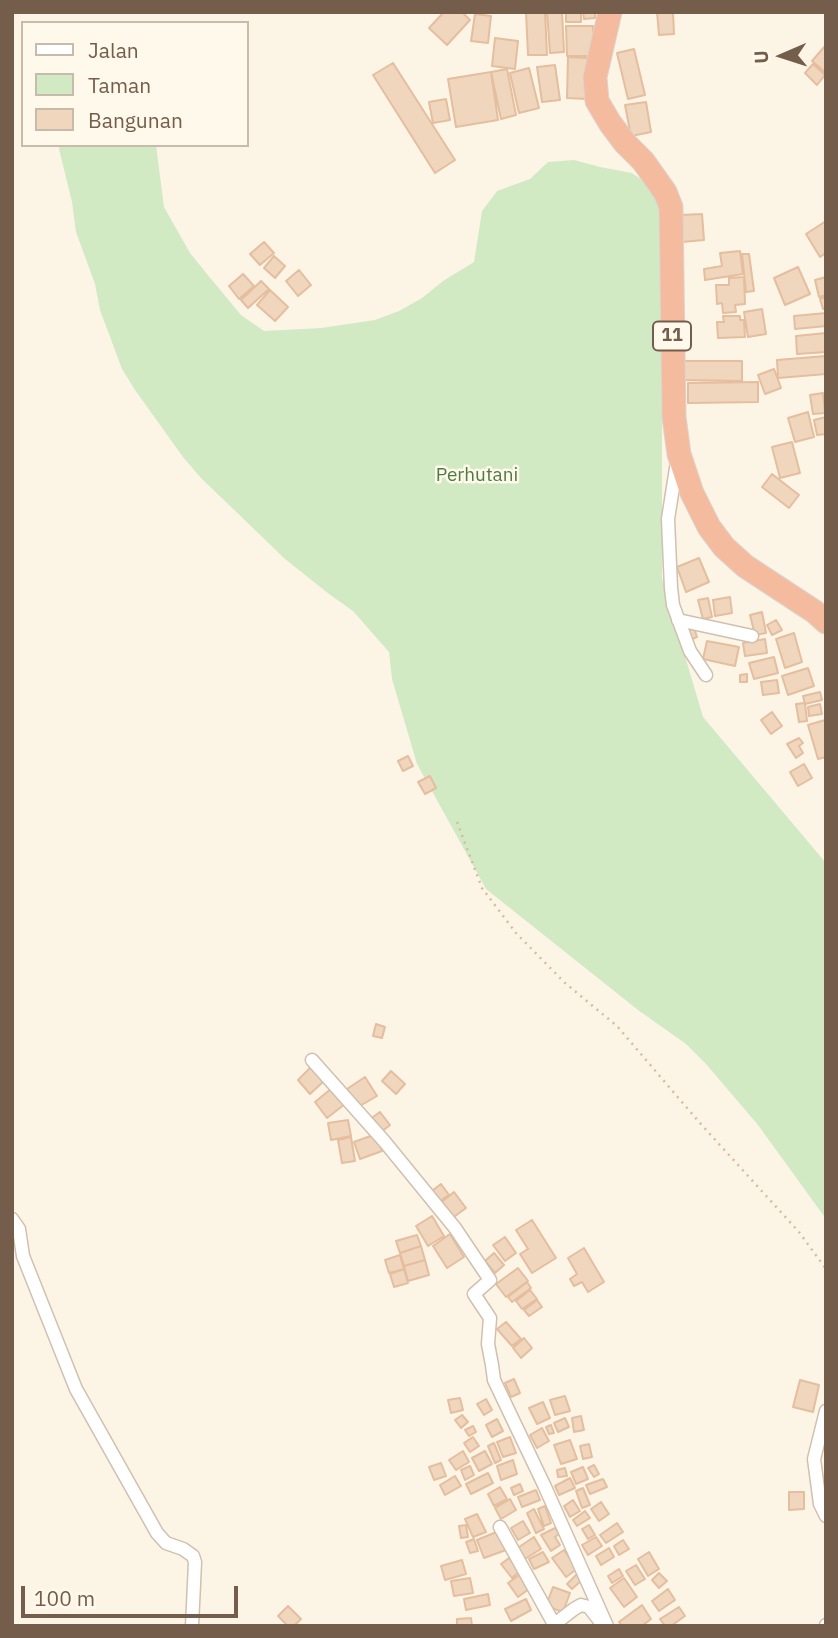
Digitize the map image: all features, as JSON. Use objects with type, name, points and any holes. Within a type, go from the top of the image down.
[{"type":"highway","name":"11","points":[[610,12],[595,77],[597,101],[625,143],[659,183],[671,207],[674,417],[679,454],[692,493],[709,527],[724,547],[745,566],[826,622]]},
{"type":"street","points":[[679,454],[668,519],[673,605],[690,651],[706,675]]},
{"type":"street","points":[[678,620],[752,636]]},
{"type":"street","points":[[312,1060],[455,1227],[490,1280],[474,1294],[490,1318],[488,1344],[494,1380],[545,1487],[605,1626]]},
{"type":"street","points":[[12,1219],[19,1229],[23,1256],[76,1388],[157,1533],[166,1543],[183,1549],[195,1562],[192,1626]]},
{"type":"street","points":[[826,1410],[814,1459],[820,1504],[826,1516]]},
{"type":"street","points":[[500,1527],[553,1625],[581,1605],[589,1607],[605,1626]]},
{"type":"path","points":[[457,822],[482,888],[516,933],[565,983],[617,1026],[699,1122],[799,1232],[826,1269]]},
{"type":"green space","name":"Perhutani","points":[[156,147],[164,207],[190,253],[241,315],[264,331],[321,328],[375,320],[422,298],[474,262],[482,211],[497,191],[530,179],[548,162],[574,160],[632,173],[655,189],[664,214],[662,578],[703,717],[826,863],[826,1219],[758,1125],[686,1044],[638,1010],[486,889],[417,764],[392,679],[389,652],[353,611],[285,559],[201,478],[183,457],[122,369],[76,232],[72,202],[59,149]]},
{"type":"building","points":[[444,12],[462,12],[470,20],[447,45],[429,28]]},
{"type":"building","points":[[526,12],[545,12],[547,55],[528,55]]},
{"type":"building","points":[[547,12],[562,12],[564,52],[550,53]]},
{"type":"building","points":[[566,12],[581,12],[581,22],[566,22]]},
{"type":"building","points":[[583,12],[595,12],[595,18],[584,19]]},
{"type":"building","points":[[657,12],[673,12],[674,34],[659,35]]},
{"type":"building","points":[[475,14],[491,16],[488,43],[471,41]]},
{"type":"building","points":[[566,26],[593,26],[593,56],[567,56]]},
{"type":"building","points":[[495,38],[518,41],[515,69],[492,66]]},
{"type":"building","points":[[826,46],[826,73],[812,61]]},
{"type":"building","points":[[634,49],[645,95],[628,99],[617,53]]},
{"type":"building","points":[[568,57],[587,58],[587,99],[567,98]]},
{"type":"building","points":[[393,63],[455,160],[435,173],[373,75]]},
{"type":"building","points":[[813,64],[825,75],[817,85],[805,73]]},
{"type":"building","points":[[555,65],[560,100],[542,102],[537,67]]},
{"type":"building","points":[[529,68],[539,108],[519,113],[510,73]]},
{"type":"building","points":[[507,69],[516,115],[501,119],[491,72]]},
{"type":"building","points":[[491,72],[498,120],[456,127],[448,79]]},
{"type":"building","points":[[446,99],[450,120],[433,123],[429,102]]},
{"type":"building","points":[[646,102],[651,132],[631,136],[625,105]]},
{"type":"building","points":[[702,214],[704,240],[682,242],[680,215]]},
{"type":"building","points":[[826,221],[826,253],[820,257],[806,234]]},
{"type":"building","points":[[264,242],[274,253],[260,265],[250,254]]},
{"type":"building","points":[[740,251],[743,274],[705,280],[704,269],[722,266],[720,253]]},
{"type":"building","points":[[742,254],[749,254],[754,291],[746,292]]},
{"type":"building","points":[[274,256],[285,266],[275,278],[264,268]]},
{"type":"building","points":[[798,267],[810,294],[785,305],[774,278]]},
{"type":"building","points":[[299,270],[311,285],[298,296],[286,281]]},
{"type":"building","points":[[243,274],[254,286],[239,299],[229,286]]},
{"type":"building","points":[[744,277],[745,304],[735,305],[736,312],[723,313],[722,303],[717,304],[716,285],[729,285],[729,278]]},
{"type":"building","points":[[826,277],[826,295],[819,297],[815,280]]},
{"type":"building","points":[[261,281],[269,289],[248,308],[241,300]]},
{"type":"building","points":[[270,290],[288,307],[275,321],[257,305]]},
{"type":"building","points":[[826,297],[826,309],[823,309],[820,299]]},
{"type":"building","points":[[762,309],[766,334],[748,337],[744,312]]},
{"type":"building","points":[[826,313],[826,326],[795,329],[794,316]]},
{"type":"building","points":[[723,316],[740,316],[740,320],[744,320],[745,337],[718,338],[717,322],[724,322]]},
{"type":"building","points":[[826,333],[826,352],[797,354],[796,336]]},
{"type":"building","points":[[826,356],[826,374],[778,378],[777,360]]},
{"type":"building","points":[[684,361],[742,361],[742,381],[684,380]]},
{"type":"building","points":[[774,369],[781,388],[765,394],[758,375]]},
{"type":"building","points":[[758,382],[758,402],[688,403],[688,383]]},
{"type":"building","points":[[823,393],[825,413],[813,414],[810,395]]},
{"type":"building","points":[[808,412],[814,437],[795,442],[788,418]]},
{"type":"building","points":[[826,417],[826,434],[817,435],[814,420]]},
{"type":"building","points":[[792,442],[800,473],[780,478],[772,447]]},
{"type":"building","points":[[772,474],[799,495],[789,508],[762,487]]},
{"type":"building","points":[[699,558],[709,582],[686,592],[677,567]]},
{"type":"building","points":[[730,597],[732,613],[715,616],[713,600]]},
{"type":"building","points":[[708,598],[712,617],[703,619],[698,600]]},
{"type":"building","points":[[762,612],[766,633],[755,635],[750,615]]},
{"type":"building","points":[[776,620],[782,630],[772,635],[767,625]]},
{"type":"building","points":[[694,628],[697,637],[690,640],[687,631]]},
{"type":"building","points":[[794,633],[802,662],[785,668],[776,639]]},
{"type":"building","points":[[765,639],[767,653],[745,656],[743,643]]},
{"type":"building","points":[[707,641],[739,647],[735,666],[703,659]]},
{"type":"building","points":[[774,657],[778,673],[754,679],[749,663]]},
{"type":"building","points":[[808,668],[814,686],[788,695],[782,676]]},
{"type":"building","points":[[747,674],[747,682],[740,682],[740,675]]},
{"type":"building","points":[[777,680],[779,693],[763,695],[761,682]]},
{"type":"building","points":[[820,692],[822,700],[805,704],[803,696]]},
{"type":"building","points":[[805,703],[807,721],[799,722],[796,704]]},
{"type":"building","points":[[820,704],[822,714],[809,716],[808,707]]},
{"type":"building","points":[[772,712],[782,726],[771,734],[761,720]]},
{"type":"building","points":[[825,720],[826,757],[818,759],[808,725]]},
{"type":"building","points":[[799,738],[803,743],[799,746],[803,753],[796,758],[787,744]]},
{"type":"building","points":[[408,756],[413,766],[403,771],[398,761]]},
{"type":"building","points":[[804,764],[812,778],[798,786],[790,772]]},
{"type":"building","points":[[430,776],[436,788],[425,794],[418,782]]},
{"type":"building","points":[[376,1024],[385,1027],[382,1038],[373,1036]]},
{"type":"building","points":[[311,1067],[324,1081],[310,1094],[298,1080]]},
{"type":"building","points":[[391,1071],[405,1084],[396,1094],[382,1081]]},
{"type":"building","points":[[365,1077],[377,1096],[358,1107],[347,1089]]},
{"type":"building","points":[[332,1088],[345,1104],[327,1118],[315,1102]]},
{"type":"building","points":[[380,1112],[390,1125],[380,1133],[370,1119]]},
{"type":"building","points":[[348,1120],[351,1136],[331,1140],[328,1123]]},
{"type":"building","points":[[376,1134],[382,1151],[360,1159],[354,1142]]},
{"type":"building","points":[[351,1137],[355,1161],[342,1163],[338,1140]]},
{"type":"building","points":[[441,1184],[449,1195],[437,1203],[429,1193]]},
{"type":"building","points":[[454,1192],[466,1208],[451,1219],[439,1204]]},
{"type":"building","points":[[432,1216],[444,1236],[428,1246],[416,1226]]},
{"type":"building","points":[[532,1220],[556,1258],[532,1273],[520,1254],[528,1249],[516,1230]]},
{"type":"building","points":[[450,1234],[464,1257],[447,1268],[433,1246]]},
{"type":"building","points":[[417,1235],[421,1246],[400,1253],[396,1241]]},
{"type":"building","points":[[505,1237],[516,1253],[505,1261],[493,1245]]},
{"type":"building","points":[[421,1246],[425,1260],[404,1266],[400,1253]]},
{"type":"building","points":[[584,1248],[604,1282],[588,1292],[582,1282],[574,1286],[570,1279],[577,1274],[568,1258]]},
{"type":"building","points":[[494,1253],[504,1265],[495,1273],[485,1261]]},
{"type":"building","points":[[400,1255],[404,1269],[389,1273],[385,1260]]},
{"type":"building","points":[[425,1260],[429,1275],[408,1281],[404,1266]]},
{"type":"building","points":[[518,1268],[528,1281],[506,1297],[496,1284]]},
{"type":"building","points":[[404,1269],[408,1283],[394,1287],[390,1274]]},
{"type":"building","points":[[527,1282],[531,1288],[512,1302],[508,1297]]},
{"type":"building","points":[[530,1290],[537,1299],[522,1309],[516,1301]]},
{"type":"building","points":[[537,1300],[542,1307],[529,1316],[524,1310]]},
{"type":"building","points":[[506,1322],[521,1339],[512,1346],[497,1329]]},
{"type":"building","points":[[524,1338],[532,1348],[521,1358],[513,1348]]},
{"type":"building","points":[[514,1379],[520,1393],[511,1397],[505,1383]]},
{"type":"building","points":[[800,1380],[819,1385],[813,1412],[793,1407]]},
{"type":"building","points":[[565,1396],[570,1411],[555,1415],[550,1400]]},
{"type":"building","points":[[460,1398],[463,1410],[451,1413],[448,1400]]},
{"type":"building","points":[[486,1399],[492,1410],[484,1415],[477,1404]]},
{"type":"building","points":[[543,1402],[550,1418],[537,1424],[529,1408]]},
{"type":"building","points":[[462,1415],[468,1422],[461,1428],[455,1420]]},
{"type":"building","points":[[581,1416],[584,1430],[574,1432],[572,1418]]},
{"type":"building","points":[[565,1418],[569,1427],[558,1432],[554,1423]]},
{"type":"building","points":[[497,1419],[503,1431],[492,1437],[486,1425]]},
{"type":"building","points":[[551,1425],[554,1433],[549,1434],[546,1427]]},
{"type":"building","points":[[473,1426],[476,1432],[469,1436],[465,1430]]},
{"type":"building","points":[[542,1428],[549,1441],[537,1448],[530,1435]]},
{"type":"building","points":[[473,1437],[479,1446],[470,1452],[464,1443]]},
{"type":"building","points":[[510,1437],[516,1453],[503,1457],[497,1442]]},
{"type":"building","points":[[570,1440],[577,1459],[561,1464],[554,1445]]},
{"type":"building","points":[[494,1443],[501,1460],[495,1463],[488,1446]]},
{"type":"building","points":[[589,1444],[592,1457],[583,1459],[580,1446]]},
{"type":"building","points":[[463,1451],[469,1462],[456,1470],[449,1460]]},
{"type":"building","points":[[485,1451],[492,1464],[479,1471],[472,1458]]},
{"type":"building","points":[[513,1460],[517,1474],[501,1480],[497,1466]]},
{"type":"building","points":[[441,1463],[446,1476],[434,1480],[429,1467]]},
{"type":"building","points":[[594,1465],[599,1474],[594,1477],[588,1468]]},
{"type":"building","points":[[470,1466],[474,1475],[465,1480],[461,1470]]},
{"type":"building","points":[[583,1467],[588,1479],[576,1484],[571,1472]]},
{"type":"building","points":[[565,1468],[567,1476],[558,1477],[557,1470]]},
{"type":"building","points":[[488,1473],[493,1483],[471,1494],[466,1484]]},
{"type":"building","points":[[455,1476],[461,1486],[445,1495],[440,1485]]},
{"type":"building","points":[[570,1478],[575,1488],[559,1495],[555,1486]]},
{"type":"building","points":[[603,1479],[607,1487],[590,1494],[586,1485]]},
{"type":"building","points":[[520,1484],[523,1491],[514,1495],[511,1488]]},
{"type":"building","points":[[500,1487],[507,1499],[494,1506],[488,1494]]},
{"type":"building","points":[[583,1488],[590,1505],[582,1508],[576,1491]]},
{"type":"building","points":[[536,1490],[540,1500],[522,1507],[518,1497]]},
{"type":"building","points":[[789,1492],[804,1492],[804,1509],[789,1510]]},
{"type":"building","points":[[510,1499],[516,1510],[501,1519],[495,1508]]},
{"type":"building","points":[[573,1500],[580,1511],[570,1517],[564,1506]]},
{"type":"building","points":[[601,1502],[609,1514],[599,1521],[591,1509]]},
{"type":"building","points":[[545,1506],[551,1523],[544,1526],[538,1509]]},
{"type":"building","points":[[534,1509],[544,1529],[536,1533],[527,1513]]},
{"type":"building","points":[[585,1511],[590,1518],[577,1526],[573,1520]]},
{"type":"building","points":[[477,1514],[486,1532],[473,1537],[465,1519]]},
{"type":"building","points":[[523,1521],[530,1533],[518,1540],[511,1528]]},
{"type":"building","points":[[617,1523],[623,1532],[606,1543],[600,1535]]},
{"type":"building","points":[[466,1525],[468,1537],[461,1538],[459,1526]]},
{"type":"building","points":[[589,1525],[595,1535],[588,1539],[582,1529]]},
{"type":"building","points":[[555,1528],[559,1534],[555,1537],[560,1545],[551,1551],[541,1535]]},
{"type":"building","points":[[499,1531],[506,1550],[484,1558],[477,1540]]},
{"type":"building","points":[[534,1537],[541,1549],[523,1560],[516,1549]]},
{"type":"building","points":[[596,1537],[602,1546],[588,1555],[582,1545]]},
{"type":"building","points":[[474,1539],[478,1551],[470,1553],[466,1542]]},
{"type":"building","points":[[623,1540],[629,1549],[619,1555],[614,1546]]},
{"type":"building","points":[[609,1548],[614,1557],[601,1565],[596,1556]]},
{"type":"building","points":[[564,1550],[577,1569],[566,1577],[552,1558]]},
{"type":"building","points":[[543,1552],[549,1562],[534,1569],[529,1559]]},
{"type":"building","points":[[649,1552],[659,1569],[648,1576],[638,1559]]},
{"type":"building","points":[[509,1558],[520,1571],[512,1578],[501,1564]]},
{"type":"building","points":[[462,1560],[466,1574],[445,1580],[441,1566]]},
{"type":"building","points":[[636,1565],[645,1579],[635,1585],[626,1571]]},
{"type":"building","points":[[619,1569],[623,1576],[612,1583],[608,1576]]},
{"type":"building","points":[[659,1573],[667,1581],[659,1588],[652,1580]]},
{"type":"building","points":[[577,1574],[582,1580],[572,1589],[567,1584]]},
{"type":"building","points":[[519,1575],[529,1589],[518,1597],[508,1583]]},
{"type":"building","points":[[470,1578],[473,1593],[454,1596],[451,1581]]},
{"type":"building","points":[[624,1578],[637,1597],[624,1607],[610,1588]]},
{"type":"building","points":[[553,1587],[570,1593],[563,1612],[546,1606]]},
{"type":"building","points":[[668,1589],[675,1600],[659,1611],[652,1601]]},
{"type":"building","points":[[488,1594],[490,1605],[466,1610],[464,1599]]},
{"type":"building","points":[[526,1599],[531,1610],[511,1621],[505,1609]]},
{"type":"building","points":[[642,1605],[651,1619],[642,1626],[622,1626],[619,1622]]},
{"type":"building","points":[[288,1606],[301,1619],[294,1626],[288,1626],[278,1616]]},
{"type":"building","points":[[679,1607],[685,1616],[671,1626],[665,1626],[660,1619]]},
{"type":"building","points":[[471,1618],[472,1626],[457,1626],[457,1619]]}]
